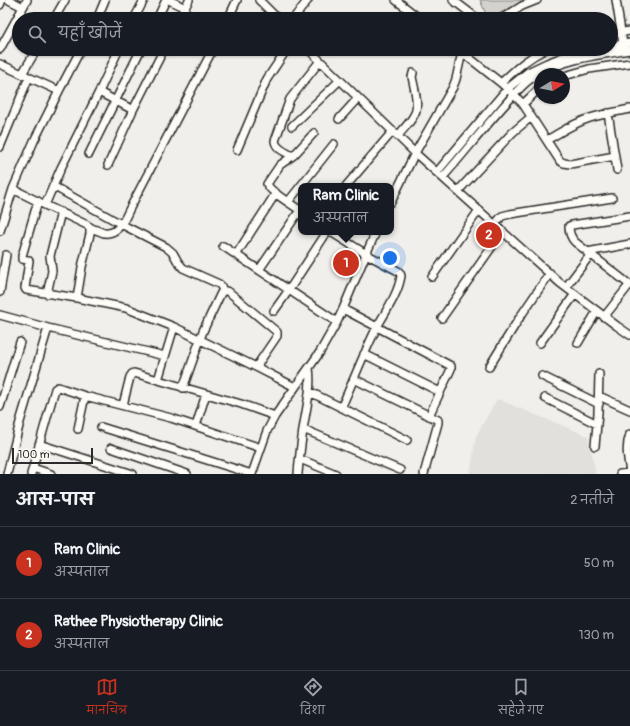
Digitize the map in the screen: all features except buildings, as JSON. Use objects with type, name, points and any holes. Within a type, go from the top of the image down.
[{"type":"street","points":[[0,5],[2,0]]},
{"type":"street","points":[[9,0],[25,3],[20,12]]},
{"type":"street","points":[[58,12],[65,0]]},
{"type":"street","points":[[100,12],[105,0]]},
{"type":"street","points":[[138,12],[144,0]]},
{"type":"street","points":[[161,12],[168,0],[185,8]]},
{"type":"street","points":[[183,12],[189,0]]},
{"type":"street","points":[[231,12],[237,0]]},
{"type":"street","points":[[259,0],[271,12]]},
{"type":"street","points":[[299,12],[308,0]]},
{"type":"street","points":[[396,0],[411,12]]},
{"type":"street","points":[[453,0],[469,12]]},
{"type":"street","points":[[512,12],[537,0]]},
{"type":"street","points":[[616,0],[618,12]]},
{"type":"street","points":[[618,13],[621,33],[626,43]]},
{"type":"street","points":[[0,49],[12,27]]},
{"type":"street","points":[[618,33],[630,31]]},
{"type":"street","points":[[618,52],[630,50]]},
{"type":"street","points":[[0,147],[33,56]]},
{"type":"street","points":[[0,231],[14,189],[34,141],[77,56]]},
{"type":"street","points":[[45,205],[72,144],[116,56]]},
{"type":"street","points":[[89,154],[138,56]]},
{"type":"street","points":[[108,165],[133,110],[160,56]]},
{"type":"street","points":[[14,189],[104,233],[110,233],[118,228],[133,204],[209,56]]},
{"type":"street","points":[[237,150],[267,79],[282,56]]},
{"type":"street","points":[[316,56],[395,134],[550,274],[604,317],[630,335]]},
{"type":"street","points":[[394,196],[416,153],[453,88],[460,56]]},
{"type":"street","points":[[468,56],[501,82],[522,104],[560,161],[564,164],[615,156]]},
{"type":"street","points":[[501,82],[533,56]]},
{"type":"street","points":[[437,172],[508,89],[528,72],[565,56]]},
{"type":"street","points":[[443,177],[498,112],[532,78],[551,68],[575,60],[595,56]]},
{"type":"street","points":[[292,156],[278,147],[275,144],[275,141],[290,99],[320,60]]},
{"type":"street","points":[[570,74],[589,69],[630,63]]},
{"type":"street","points":[[0,64],[59,90]]},
{"type":"street","points":[[349,183],[414,116],[417,105],[412,77],[413,73]]},
{"type":"street","points":[[292,126],[340,80]]},
{"type":"street","points":[[99,92],[133,110]]},
{"type":"street","points":[[522,104],[534,93]]},
{"type":"street","points":[[339,119],[358,98]]},
{"type":"street","points":[[547,140],[588,119],[608,113],[630,109]]},
{"type":"street","points":[[608,113],[617,170]]},
{"type":"street","points":[[458,191],[512,133],[530,117]]},
{"type":"street","points":[[298,209],[276,194],[267,185],[280,165],[292,156],[314,133]]},
{"type":"street","points":[[303,183],[334,144]]},
{"type":"street","points":[[53,186],[166,247],[174,253],[178,262],[184,268],[219,284],[223,291]]},
{"type":"street","points":[[288,202],[298,189]]},
{"type":"street","points":[[236,255],[276,194]]},
{"type":"street","points":[[495,224],[502,216],[510,214],[612,198]]},
{"type":"street","points":[[38,201],[22,258],[30,262],[25,289],[28,291],[77,298],[126,308],[201,339],[295,387]]},
{"type":"street","points":[[432,277],[479,210]]},
{"type":"street","points":[[47,294],[52,271],[50,256],[62,212]]},
{"type":"street","points":[[258,270],[298,215]]},
{"type":"street","points":[[604,317],[630,285],[572,239],[569,226],[630,216]]},
{"type":"street","points":[[77,298],[90,234],[90,227]]},
{"type":"street","points":[[442,318],[503,231]]},
{"type":"street","points":[[274,311],[325,235]]},
{"type":"street","points":[[336,235],[400,273],[392,300],[364,354],[341,408]]},
{"type":"street","points":[[101,427],[252,474],[267,432],[275,416],[320,352],[337,322],[375,235]]},
{"type":"street","points":[[566,287],[589,253],[630,244]]},
{"type":"street","points":[[222,246],[337,322]]},
{"type":"street","points":[[0,292],[6,255]]},
{"type":"street","points":[[489,367],[520,317],[550,274]]},
{"type":"street","points":[[183,388],[203,331],[223,291]]},
{"type":"street","points":[[223,291],[229,292],[277,332],[277,336],[256,367]]},
{"type":"street","points":[[540,343],[575,294]]},
{"type":"street","points":[[343,309],[451,366],[451,369],[429,416]]},
{"type":"street","points":[[578,343],[597,311]]},
{"type":"street","points":[[0,315],[165,356]]},
{"type":"street","points":[[158,380],[174,327]]},
{"type":"street","points":[[7,474],[20,422],[48,328]]},
{"type":"street","points":[[0,407],[20,342]]},
{"type":"street","points":[[364,354],[440,392]]},
{"type":"street","points":[[298,474],[303,429],[310,392],[311,380],[309,368]]},
{"type":"street","points":[[123,405],[132,374],[135,373],[241,404],[275,416]]},
{"type":"street","points":[[595,446],[599,400],[599,374]]},
{"type":"street","points":[[542,376],[599,400],[630,410]]},
{"type":"street","points":[[354,379],[437,419],[438,423],[424,474]]},
{"type":"street","points":[[51,474],[32,471],[56,388],[171,418],[261,448]]},
{"type":"street","points":[[310,392],[407,440]]},
{"type":"street","points":[[196,426],[206,394]]},
{"type":"street","points":[[78,429],[85,396]]},
{"type":"street","points":[[545,398],[597,424]]},
{"type":"street","points":[[303,429],[400,470]]},
{"type":"street","points":[[620,474],[630,473],[627,444],[630,434]]},
{"type":"street","points":[[40,444],[133,474]]},
{"type":"street","points":[[111,448],[187,474]]},
{"type":"street","points":[[300,459],[336,474]]},
{"type":"shaded area","points":[[480,0],[526,0],[502,12],[485,12]]},
{"type":"shaded area","points":[[497,399],[588,436],[596,474],[469,474],[476,436]]},
{"type":"place","name":"Rathee Physiotherapy Clinic","points":[[489,235]]},
{"type":"place","name":"Ram Clinic","points":[[346,263]]}]
